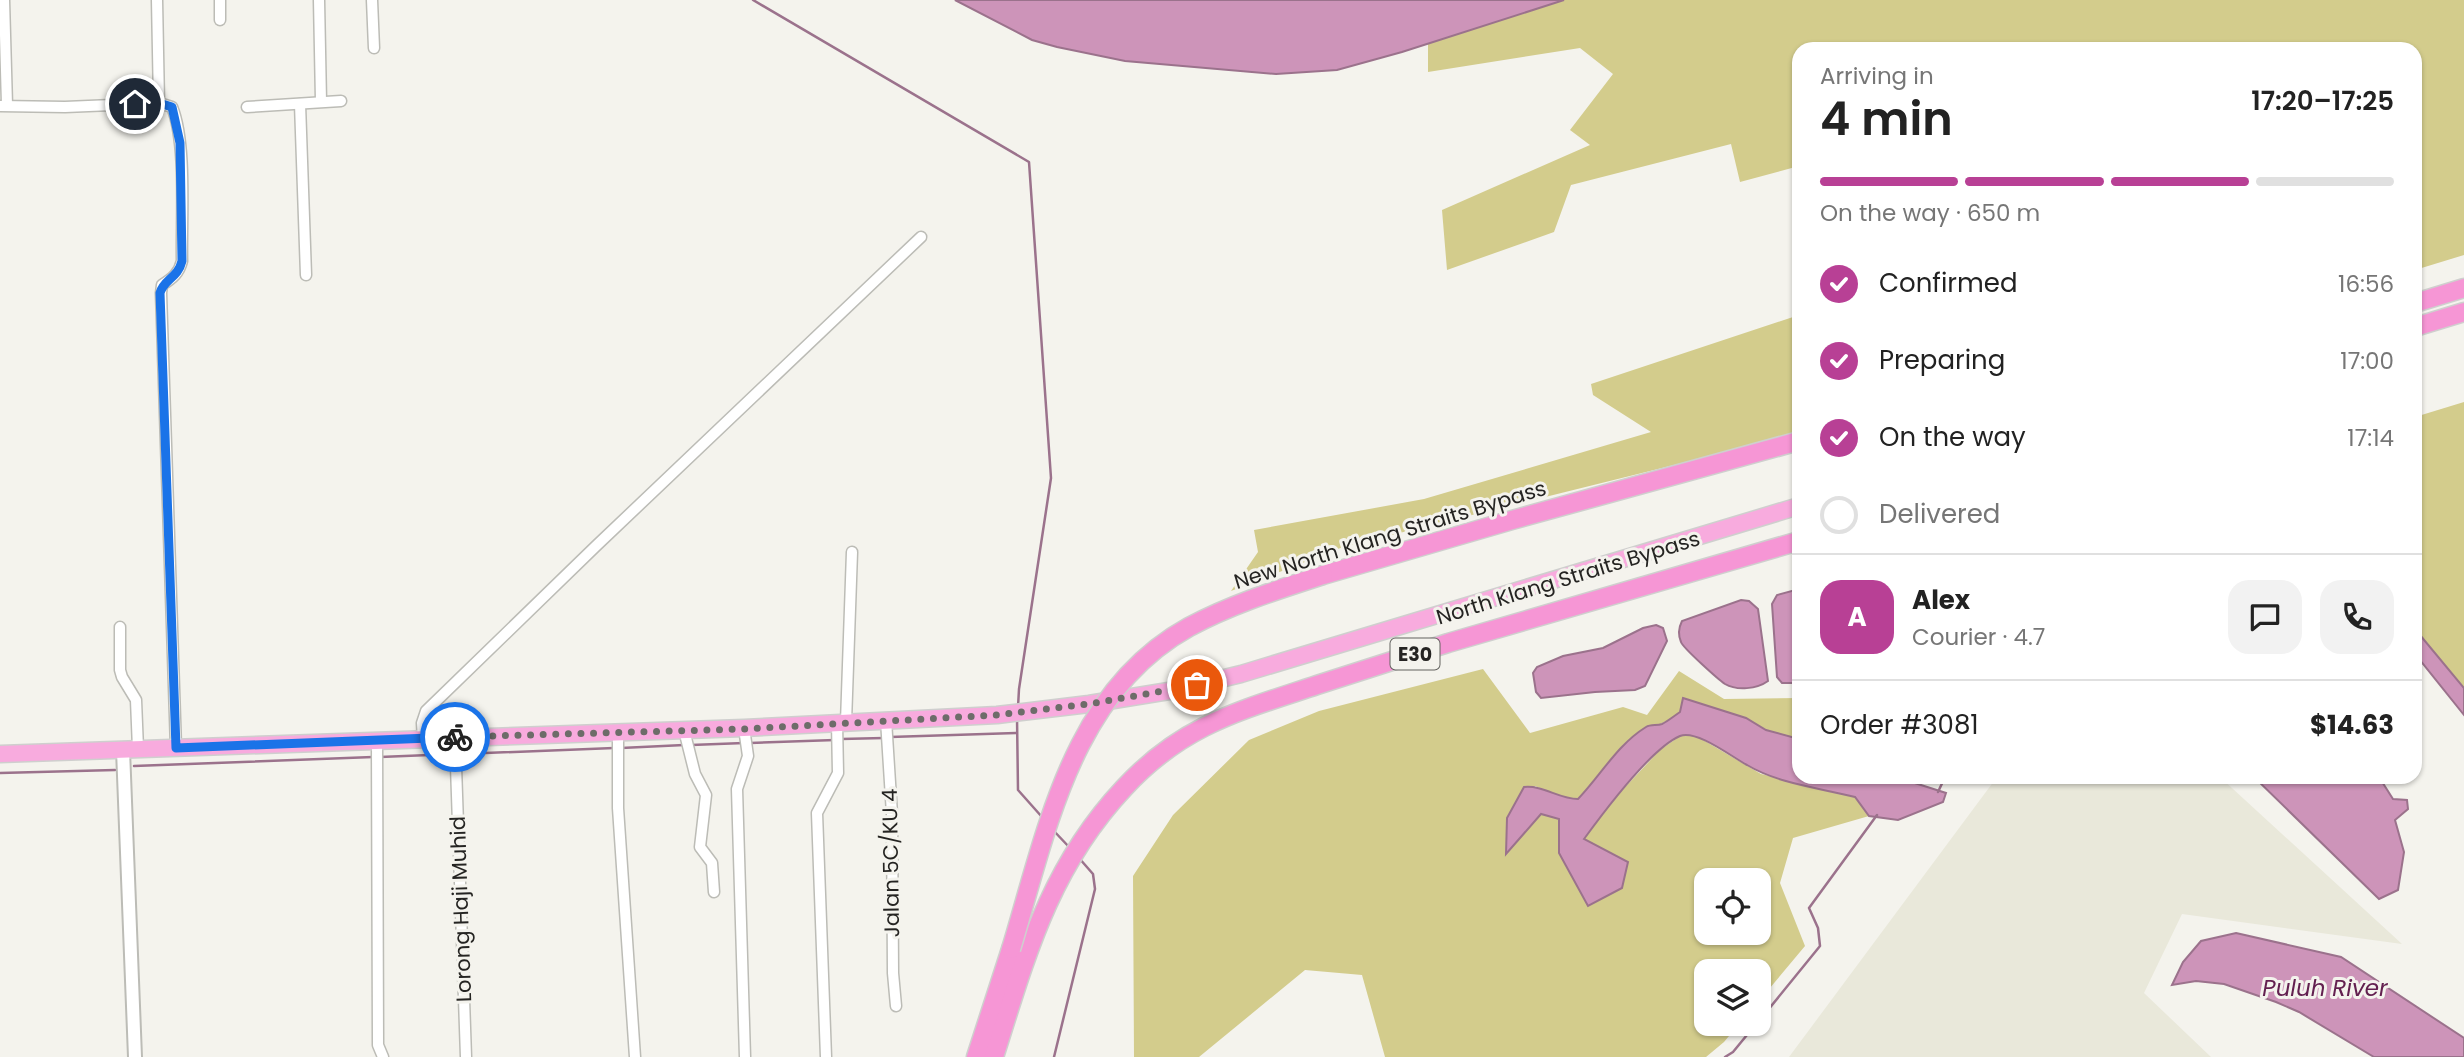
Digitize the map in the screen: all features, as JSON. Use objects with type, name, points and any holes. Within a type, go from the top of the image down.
[{"type":"highway","points":[[2422,301],[2464,288]]},
{"type":"highway","points":[[2422,325],[2464,312]]},
{"type":"highway","name":"New North Klang Straits Bypass","points":[[976,1057],[1071,761],[1090,725],[1125,677],[1187,628],[1245,600],[1323,575],[1792,443]]},
{"type":"highway","name":"North Klang Straits Bypass","points":[[0,754],[377,745],[423,740],[685,735],[1038,711],[1175,690],[1241,674],[1792,508]]},
{"type":"highway","name":"E30","points":[[995,1057],[1031,941],[1076,846],[1123,788],[1184,736],[1229,714],[1594,599],[1792,543]]},
{"type":"street","points":[[4,0],[4,106],[65,107],[159,103],[172,107],[180,143],[182,261],[180,270],[162,285],[160,293],[176,748]]},
{"type":"street","points":[[157,0],[159,103]]},
{"type":"street","points":[[220,0],[220,20]]},
{"type":"street","points":[[319,0],[321,101]]},
{"type":"street","points":[[372,0],[374,48]]},
{"type":"street","points":[[247,107],[341,101]]},
{"type":"street","points":[[300,104],[306,275]]},
{"type":"street","points":[[423,740],[422,723],[426,710],[920,237]]},
{"type":"street","points":[[826,1057],[817,813],[838,773],[852,552]]},
{"type":"street","points":[[120,627],[120,670],[136,700],[131,750],[135,1057]]},
{"type":"street","name":"Jalan 5C/KU 4","points":[[886,720],[892,814],[893,973],[896,1006]]},
{"type":"street","points":[[744,732],[748,756],[737,789],[745,1057]]},
{"type":"street","points":[[685,735],[695,774],[706,794],[700,848],[712,863],[713,892]]},
{"type":"street","points":[[618,737],[618,808],[635,1057]]},
{"type":"street","name":"Lorong Haji Muhid","points":[[455,741],[466,1057]]},
{"type":"street","points":[[377,745],[378,1045],[383,1057]]},
{"type":"shaded area","points":[[1564,0],[2464,0],[2464,255],[2422,268],[2422,42],[1792,42],[1792,168],[1740,182],[1731,144],[1571,185],[1554,232],[1447,270],[1442,210],[1590,145],[1570,130],[1613,74],[1580,48],[1428,72],[1428,44]]},
{"type":"shaded area","points":[[1792,317],[1792,436],[1343,547],[1231,591],[1258,552],[1254,530],[1424,499],[1651,432],[1593,395],[1591,384]]},
{"type":"shaded area","points":[[2464,402],[2464,688],[2422,637],[2422,415]]},
{"type":"shaded area","points":[[1483,669],[1530,733],[1623,707],[1647,715],[1679,671],[1724,699],[1792,698],[1792,737],[1766,730],[1746,718],[1683,699],[1681,712],[1660,724],[1646,727],[1626,742],[1578,799],[1567,799],[1535,786],[1507,853],[1541,814],[1559,819],[1559,853],[1584,839],[1612,801],[1660,750],[1680,736],[1693,734],[1761,774],[1792,782],[1792,784],[1856,797],[1869,816],[1793,838],[1780,883],[1805,946],[1771,987],[1771,959],[1694,959],[1694,1036],[1729,1036],[1706,1057],[1385,1057],[1362,975],[1305,970],[1199,1057],[1134,1057],[1133,876],[1173,815],[1249,740],[1319,711]]},
{"type":"shaded area","points":[[1992,784],[2228,784],[2402,944],[2182,914],[2144,993],[2211,1057],[1789,1057]]},
{"type":"water","points":[[955,0],[1564,0],[1337,70],[1276,74],[1125,61],[1057,47],[1032,40]]},
{"type":"water","points":[[1792,591],[1792,683],[1782,683],[1777,677],[1772,604],[1777,595]]},
{"type":"water","points":[[1741,600],[1749,601],[1758,609],[1768,681],[1758,686],[1735,688],[1725,684],[1702,664],[1683,645],[1679,634],[1682,621]]},
{"type":"water","points":[[1656,625],[1663,628],[1667,641],[1645,686],[1635,690],[1541,698],[1536,692],[1533,673],[1537,667],[1563,656],[1603,648],[1643,628]]},
{"type":"water","points":[[2422,637],[2464,688],[2464,715],[2422,663]]},
{"type":"water","points":[[1683,698],[1746,718],[1766,730],[1792,737],[1792,783],[1759,771],[1695,736],[1680,736],[1642,767],[1584,839],[1628,862],[1622,888],[1588,906],[1559,853],[1559,819],[1541,814],[1506,854],[1507,818],[1524,787],[1578,799],[1618,751],[1636,734],[1648,726],[1662,724],[1680,712]]},
{"type":"water","points":[[1796,784],[1918,784],[1946,793],[1943,802],[1898,820],[1869,816],[1855,797]]},
{"type":"water","points":[[2261,784],[2383,784],[2393,799],[2407,800],[2408,809],[2395,820],[2404,852],[2398,890],[2379,899]]},
{"type":"water","name":"Puluh River","points":[[2236,933],[2341,957],[2464,1038],[2464,1057],[2374,1057],[2299,1012],[2276,1002],[2224,984],[2196,981],[2172,985],[2183,962],[2201,941]]},
{"type":"waterway","points":[[753,0],[1029,162],[1051,478],[1018,707]]},
{"type":"waterway","points":[[1017,717],[1018,790],[1042,817]]},
{"type":"waterway","points":[[890,737],[1016,733]]},
{"type":"waterway","points":[[841,739],[884,738]]},
{"type":"waterway","points":[[750,743],[835,740]]},
{"type":"waterway","points":[[691,745],[744,743]]},
{"type":"waterway","points":[[621,748],[684,745]]},
{"type":"waterway","points":[[460,754],[614,748]]},
{"type":"waterway","points":[[380,757],[454,754]]},
{"type":"waterway","points":[[134,766],[373,757]]},
{"type":"waterway","points":[[0,773],[115,770]]},
{"type":"waterway","points":[[1938,792],[1942,784]]},
{"type":"waterway","points":[[1771,1006],[1820,946],[1818,928],[1809,908],[1877,815]]},
{"type":"waterway","points":[[1053,830],[1070,848]]},
{"type":"waterway","points":[[1054,1057],[1095,889],[1093,874],[1079,858]]},
{"type":"waterway","points":[[1725,1057],[1746,1036]]},
{"type":"way so far","points":[[455,737],[744,729],[996,715],[1089,704],[1197,685]]},
{"type":"route","points":[[135,104],[159,103],[172,107],[180,143],[182,261],[180,270],[162,285],[160,293],[176,748],[455,737]]}]
